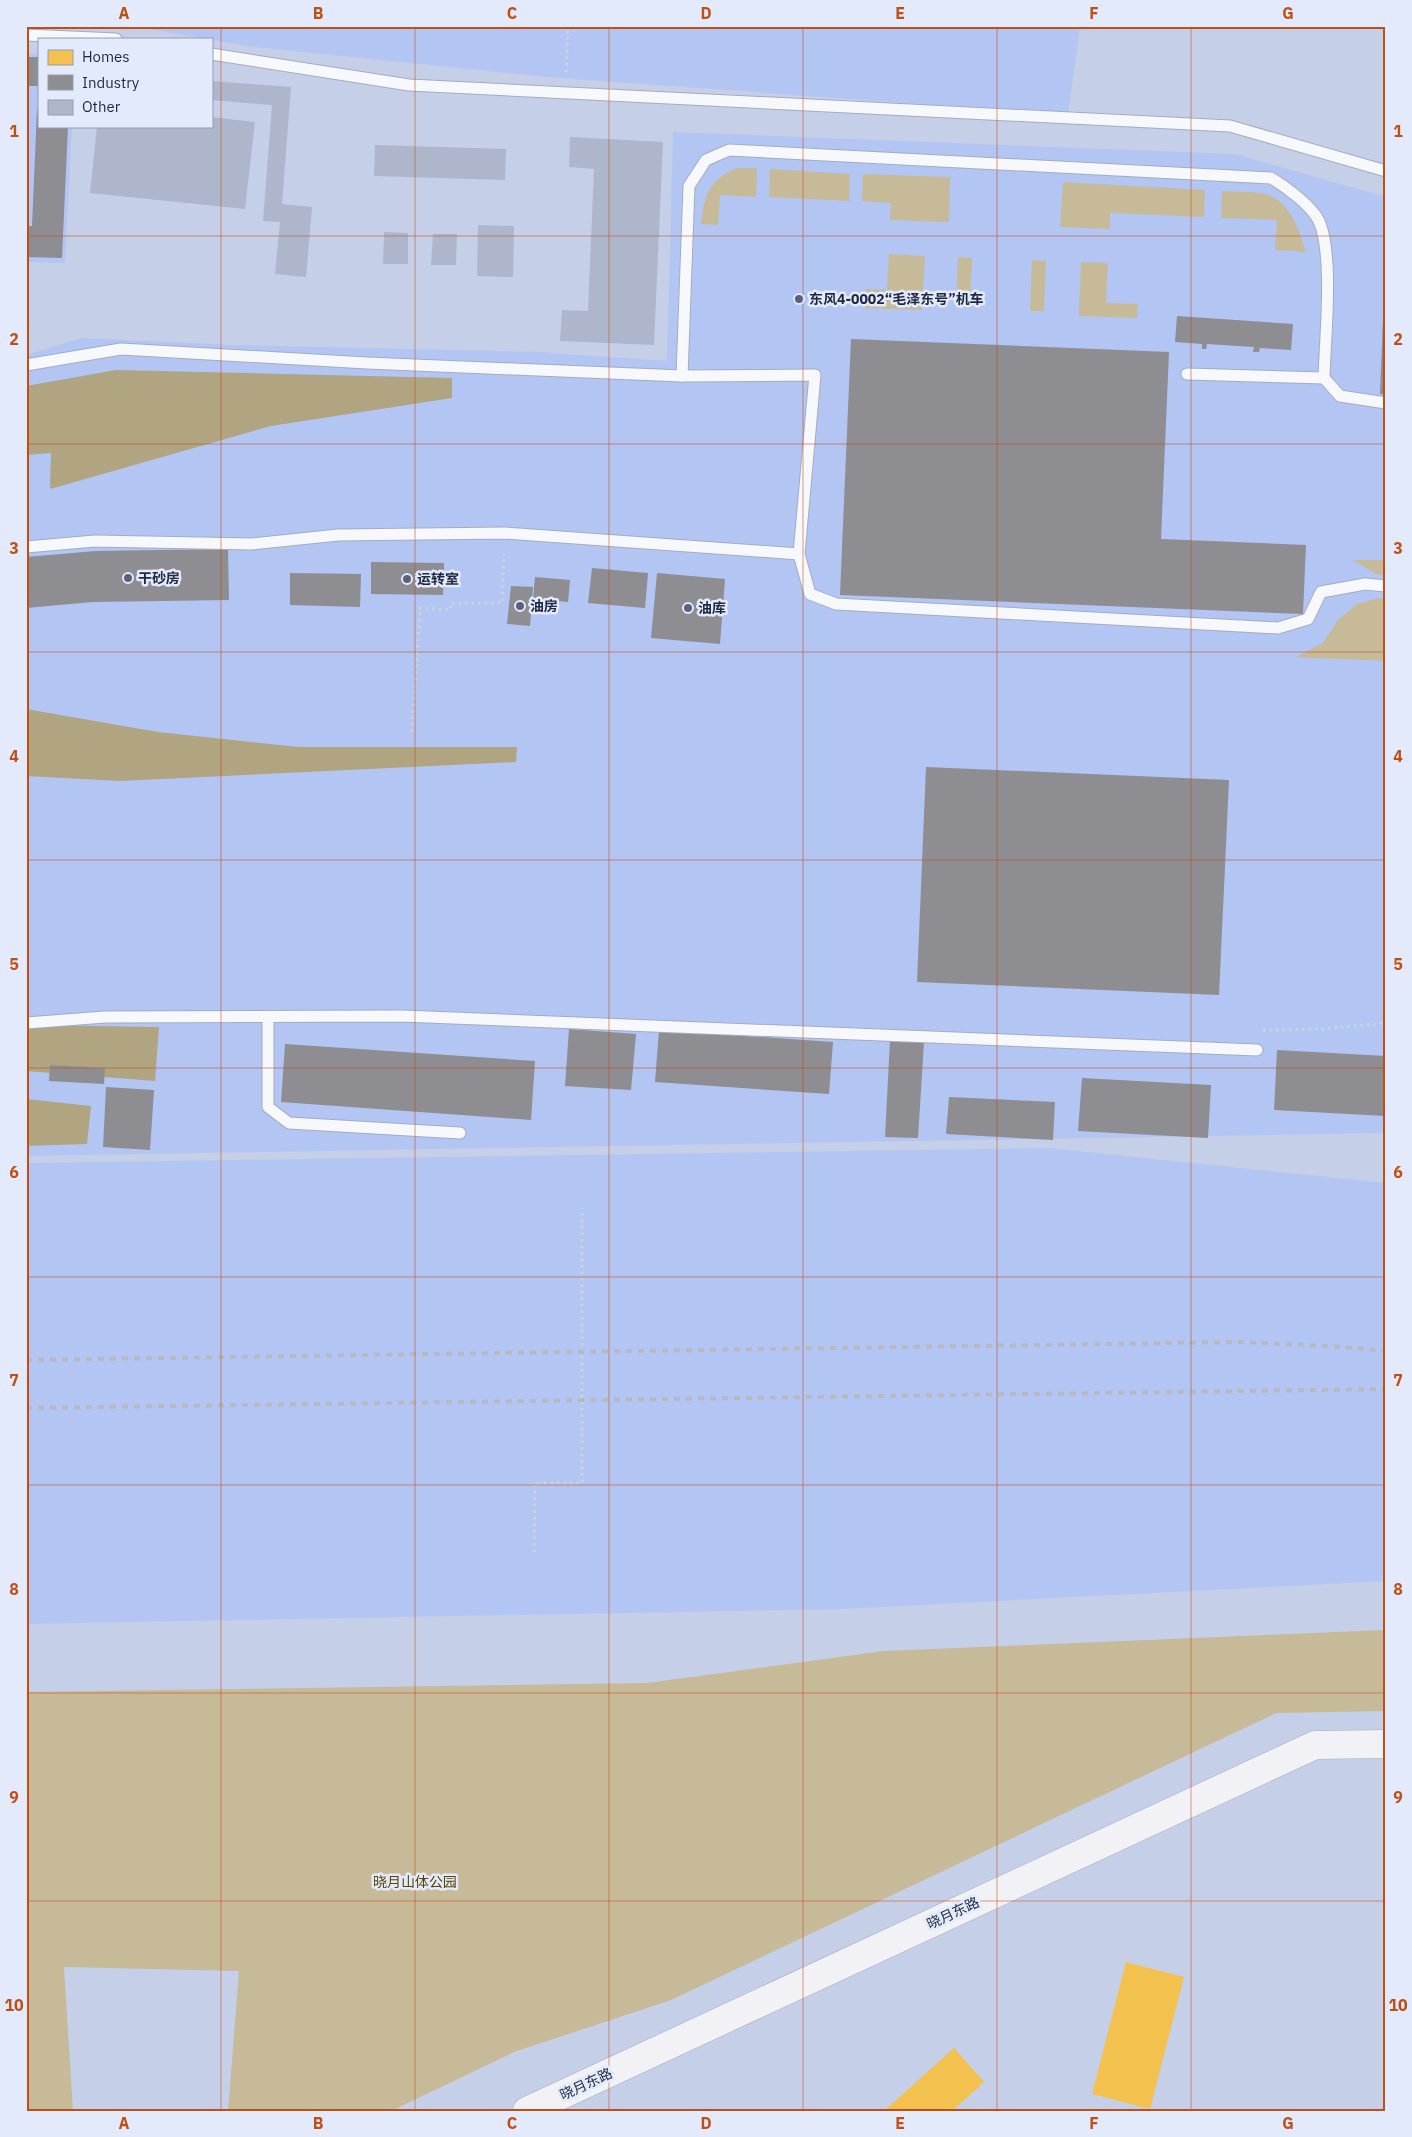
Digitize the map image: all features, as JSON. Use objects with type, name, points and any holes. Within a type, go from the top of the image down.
[{"type":"street","name":"晓月东路","points":[[527,2111],[1315,1745],[1386,1744]]},
{"type":"lane","points":[[26,35],[94,38]]},
{"type":"lane","points":[[212,54],[409,85],[1230,126],[1386,171]]},
{"type":"lane","points":[[682,376],[689,186],[706,160],[729,150],[1271,178],[1291,190],[1318,220],[1327,250],[1324,378],[1340,396],[1386,404]]},
{"type":"lane","points":[[26,365],[121,349],[368,363],[682,376],[815,375],[799,554],[810,594],[836,604],[1278,628],[1308,620],[1321,592],[1365,584],[1386,586]]},
{"type":"lane","points":[[1187,374],[1324,378]]},
{"type":"lane","points":[[26,547],[95,541],[252,544],[338,535],[505,533],[799,554]]},
{"type":"lane","points":[[26,1023],[106,1017],[402,1016],[1258,1050]]},
{"type":"lane","points":[[268,1017],[268,1107],[289,1123],[460,1133]]},
{"type":"path","points":[[565,93],[568,26]]},
{"type":"path","points":[[412,732],[420,608],[450,610],[451,603],[502,604],[505,533]]},
{"type":"path","points":[[1258,1030],[1322,1029],[1386,1023]]},
{"type":"path","points":[[534,1552],[535,1483],[582,1483],[582,1208]]},
{"type":"shaded area","points":[[133,26],[1080,26],[1068,115],[546,77],[253,47],[212,40],[212,38],[202,38]]},
{"type":"shaded area","points":[[26,53],[38,54],[38,128],[72,128],[65,263],[26,262]]},
{"type":"shaded area","points":[[673,132],[1235,154],[1386,197],[1386,1133],[26,1156],[26,355],[82,338],[234,345],[539,352],[667,361]]},
{"type":"shaded area","points":[[116,370],[452,378],[452,398],[271,426],[50,489],[51,453],[26,455],[26,386]]},
{"type":"shaded area","points":[[26,709],[158,732],[298,747],[517,747],[516,762],[120,781],[26,776]]},
{"type":"shaded area","points":[[26,1025],[159,1027],[155,1081],[26,1071]]},
{"type":"shaded area","points":[[26,1099],[91,1106],[87,1144],[26,1146]]},
{"type":"shaded area","points":[[1049,1148],[1386,1183],[1386,1581],[844,1609],[26,1624],[26,1163]]},
{"type":"green space","points":[[737,168],[757,168],[756,197],[720,195],[718,225],[701,224],[706,197],[714,183],[720,177]]},
{"type":"green space","points":[[770,169],[850,174],[849,201],[769,197]]},
{"type":"green space","points":[[863,174],[950,177],[949,222],[890,220],[891,203],[862,201]]},
{"type":"green space","points":[[1063,182],[1205,190],[1204,217],[1110,213],[1110,229],[1060,227]]},
{"type":"green space","points":[[1222,191],[1265,194],[1281,203],[1297,226],[1306,252],[1275,250],[1277,220],[1221,218]]},
{"type":"green space","points":[[889,254],[925,256],[922,310],[865,308],[866,289],[887,290]]},
{"type":"green space","points":[[958,257],[972,258],[970,308],[956,308]]},
{"type":"green space","points":[[1032,260],[1046,261],[1044,311],[1030,311]]},
{"type":"green space","points":[[1081,262],[1108,263],[1106,303],[1138,304],[1137,318],[1079,316]]},
{"type":"green space","points":[[1352,560],[1386,560],[1386,575],[1377,574]]},
{"type":"green space","points":[[1378,598],[1386,599],[1386,661],[1296,657],[1323,643],[1338,620],[1357,604]]},
{"type":"green space","name":"晓月山体公园","points":[[1386,1630],[1386,1711],[1276,1713],[671,2000],[514,2052],[391,2111],[228,2111],[239,1971],[64,1967],[73,2111],[26,2111],[26,1692],[647,1683],[884,1651]]},
{"type":"building: Homes","points":[[1126,1962],[1184,1977],[1150,2109],[1092,2094]]},
{"type":"building: Homes","points":[[954,2048],[984,2082],[952,2111],[884,2111]]},
{"type":"building: Industry","points":[[26,57],[38,57],[38,86],[26,86]]},
{"type":"building: Industry","points":[[37,108],[38,128],[68,128],[62,258],[26,257],[26,226],[32,226]]},
{"type":"building: Industry","points":[[1384,293],[1386,293],[1386,395],[1380,394]]},
{"type":"building: Industry","points":[[1177,316],[1293,324],[1291,350],[1260,348],[1259,352],[1253,352],[1254,347],[1207,344],[1206,349],[1202,349],[1202,344],[1175,342]]},
{"type":"building: Industry","points":[[851,339],[1169,352],[1161,539],[1306,545],[1303,614],[840,595]]},
{"type":"building: Industry","name":"干砂房","points":[[228,549],[229,600],[93,602],[26,608],[26,557],[96,551]]},
{"type":"building: Industry","name":"运转室","points":[[371,562],[444,563],[443,595],[371,594]]},
{"type":"building: Industry","points":[[592,568],[648,573],[645,608],[588,603]]},
{"type":"building: Industry","points":[[290,573],[361,574],[360,607],[290,605]]},
{"type":"building: Industry","name":"油库","points":[[657,573],[725,579],[720,644],[651,638]]},
{"type":"building: Industry","name":"油房","points":[[535,577],[570,580],[568,602],[533,599]]},
{"type":"building: Industry","name":"油房","points":[[511,586],[533,587],[530,626],[507,624]]},
{"type":"building: Industry","points":[[926,767],[1229,780],[1219,995],[917,982]]},
{"type":"building: Industry","points":[[569,1029],[636,1034],[631,1090],[565,1086]]},
{"type":"building: Industry","points":[[659,1030],[833,1042],[829,1094],[655,1082]]},
{"type":"building: Industry","points":[[890,1040],[924,1042],[918,1138],[885,1137]]},
{"type":"building: Industry","points":[[285,1044],[535,1061],[531,1120],[281,1102]]},
{"type":"building: Industry","points":[[1277,1050],[1386,1056],[1386,1116],[1274,1110]]},
{"type":"building: Industry","points":[[50,1065],[105,1068],[104,1084],[49,1081]]},
{"type":"building: Industry","points":[[1082,1078],[1211,1085],[1208,1138],[1078,1131]]},
{"type":"building: Industry","points":[[106,1087],[154,1090],[150,1150],[103,1147]]},
{"type":"building: Industry","points":[[949,1097],[1055,1102],[1053,1140],[946,1134]]},
{"type":"building: Other","points":[[212,81],[291,87],[282,204],[312,207],[306,277],[275,274],[280,222],[263,221],[272,105],[212,100]]},
{"type":"building: Other","points":[[212,117],[255,122],[245,209],[90,193],[97,128],[212,128]]},
{"type":"building: Other","points":[[570,137],[663,142],[654,345],[560,341],[562,310],[588,311],[594,169],[569,167]]},
{"type":"building: Other","points":[[375,145],[506,149],[505,180],[374,176]]},
{"type":"building: Other","points":[[478,225],[514,226],[513,277],[477,276]]},
{"type":"building: Other","points":[[384,232],[408,233],[408,264],[383,264]]},
{"type":"building: Other","points":[[433,234],[457,234],[456,265],[431,265]]},
{"type":"railway","points":[[26,1360],[1241,1342],[1386,1351]]},
{"type":"railway","points":[[26,1408],[1386,1389]]},
{"type":"place","name":"东风4-0002“毛泽东号”机车","points":[[799,299]]},
{"type":"place","name":"干砂房","points":[[128,578]]},
{"type":"place","name":"运转室","points":[[407,579]]},
{"type":"place","name":"油房","points":[[520,606]]},
{"type":"place","name":"油库","points":[[688,608]]}]
